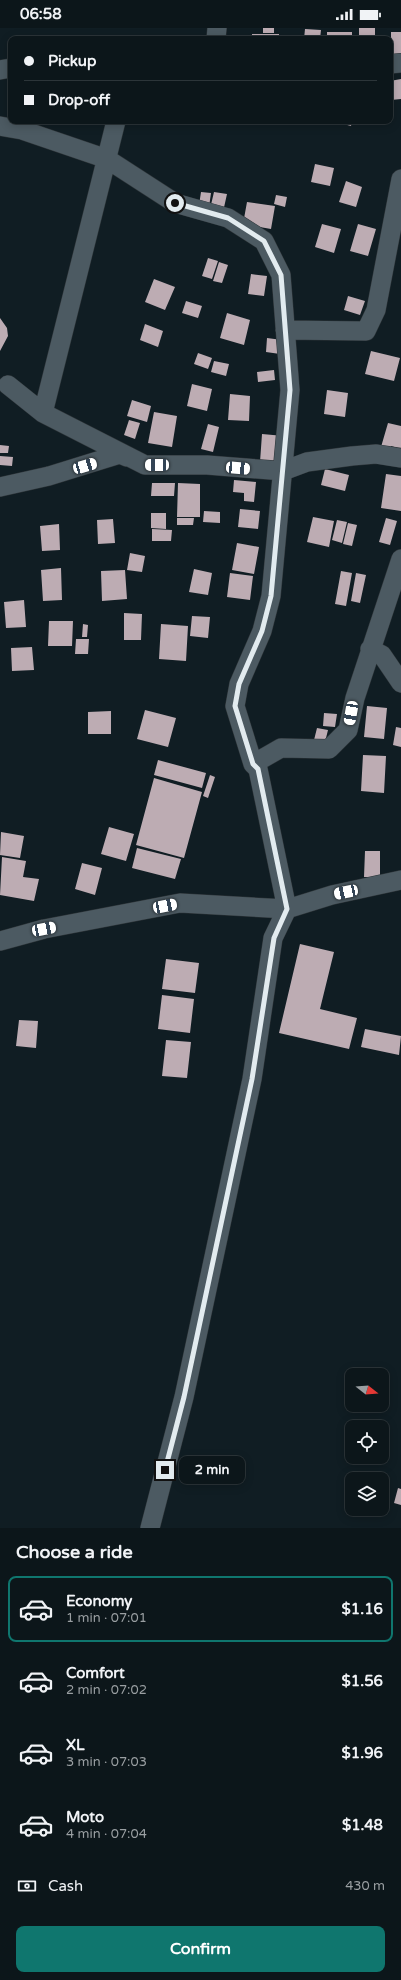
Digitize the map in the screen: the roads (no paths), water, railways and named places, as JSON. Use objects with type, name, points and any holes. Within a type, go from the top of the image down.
[{"type":"street","points":[[43,413],[115,124]]},
{"type":"street","points":[[0,126],[22,130],[107,159],[175,203],[228,218],[264,241],[281,275],[290,390],[283,471],[268,608],[262,631],[239,684],[235,706],[253,764],[258,769],[287,909],[274,938],[252,1079],[184,1397],[150,1528]]},
{"type":"street","points":[[285,330],[366,331],[376,310],[401,179]]},
{"type":"street","points":[[8,384],[43,413],[145,465]]},
{"type":"street","points":[[0,487],[49,476],[120,454],[145,465],[208,465],[283,471],[307,462],[352,456],[376,454],[401,458]]},
{"type":"street","points":[[253,764],[281,748],[329,749],[348,730],[355,698],[370,649],[401,560]]},
{"type":"street","points":[[370,649],[382,655],[401,683]]},
{"type":"street","points":[[0,941],[44,929],[180,903],[287,909],[332,895],[401,880]]}]
